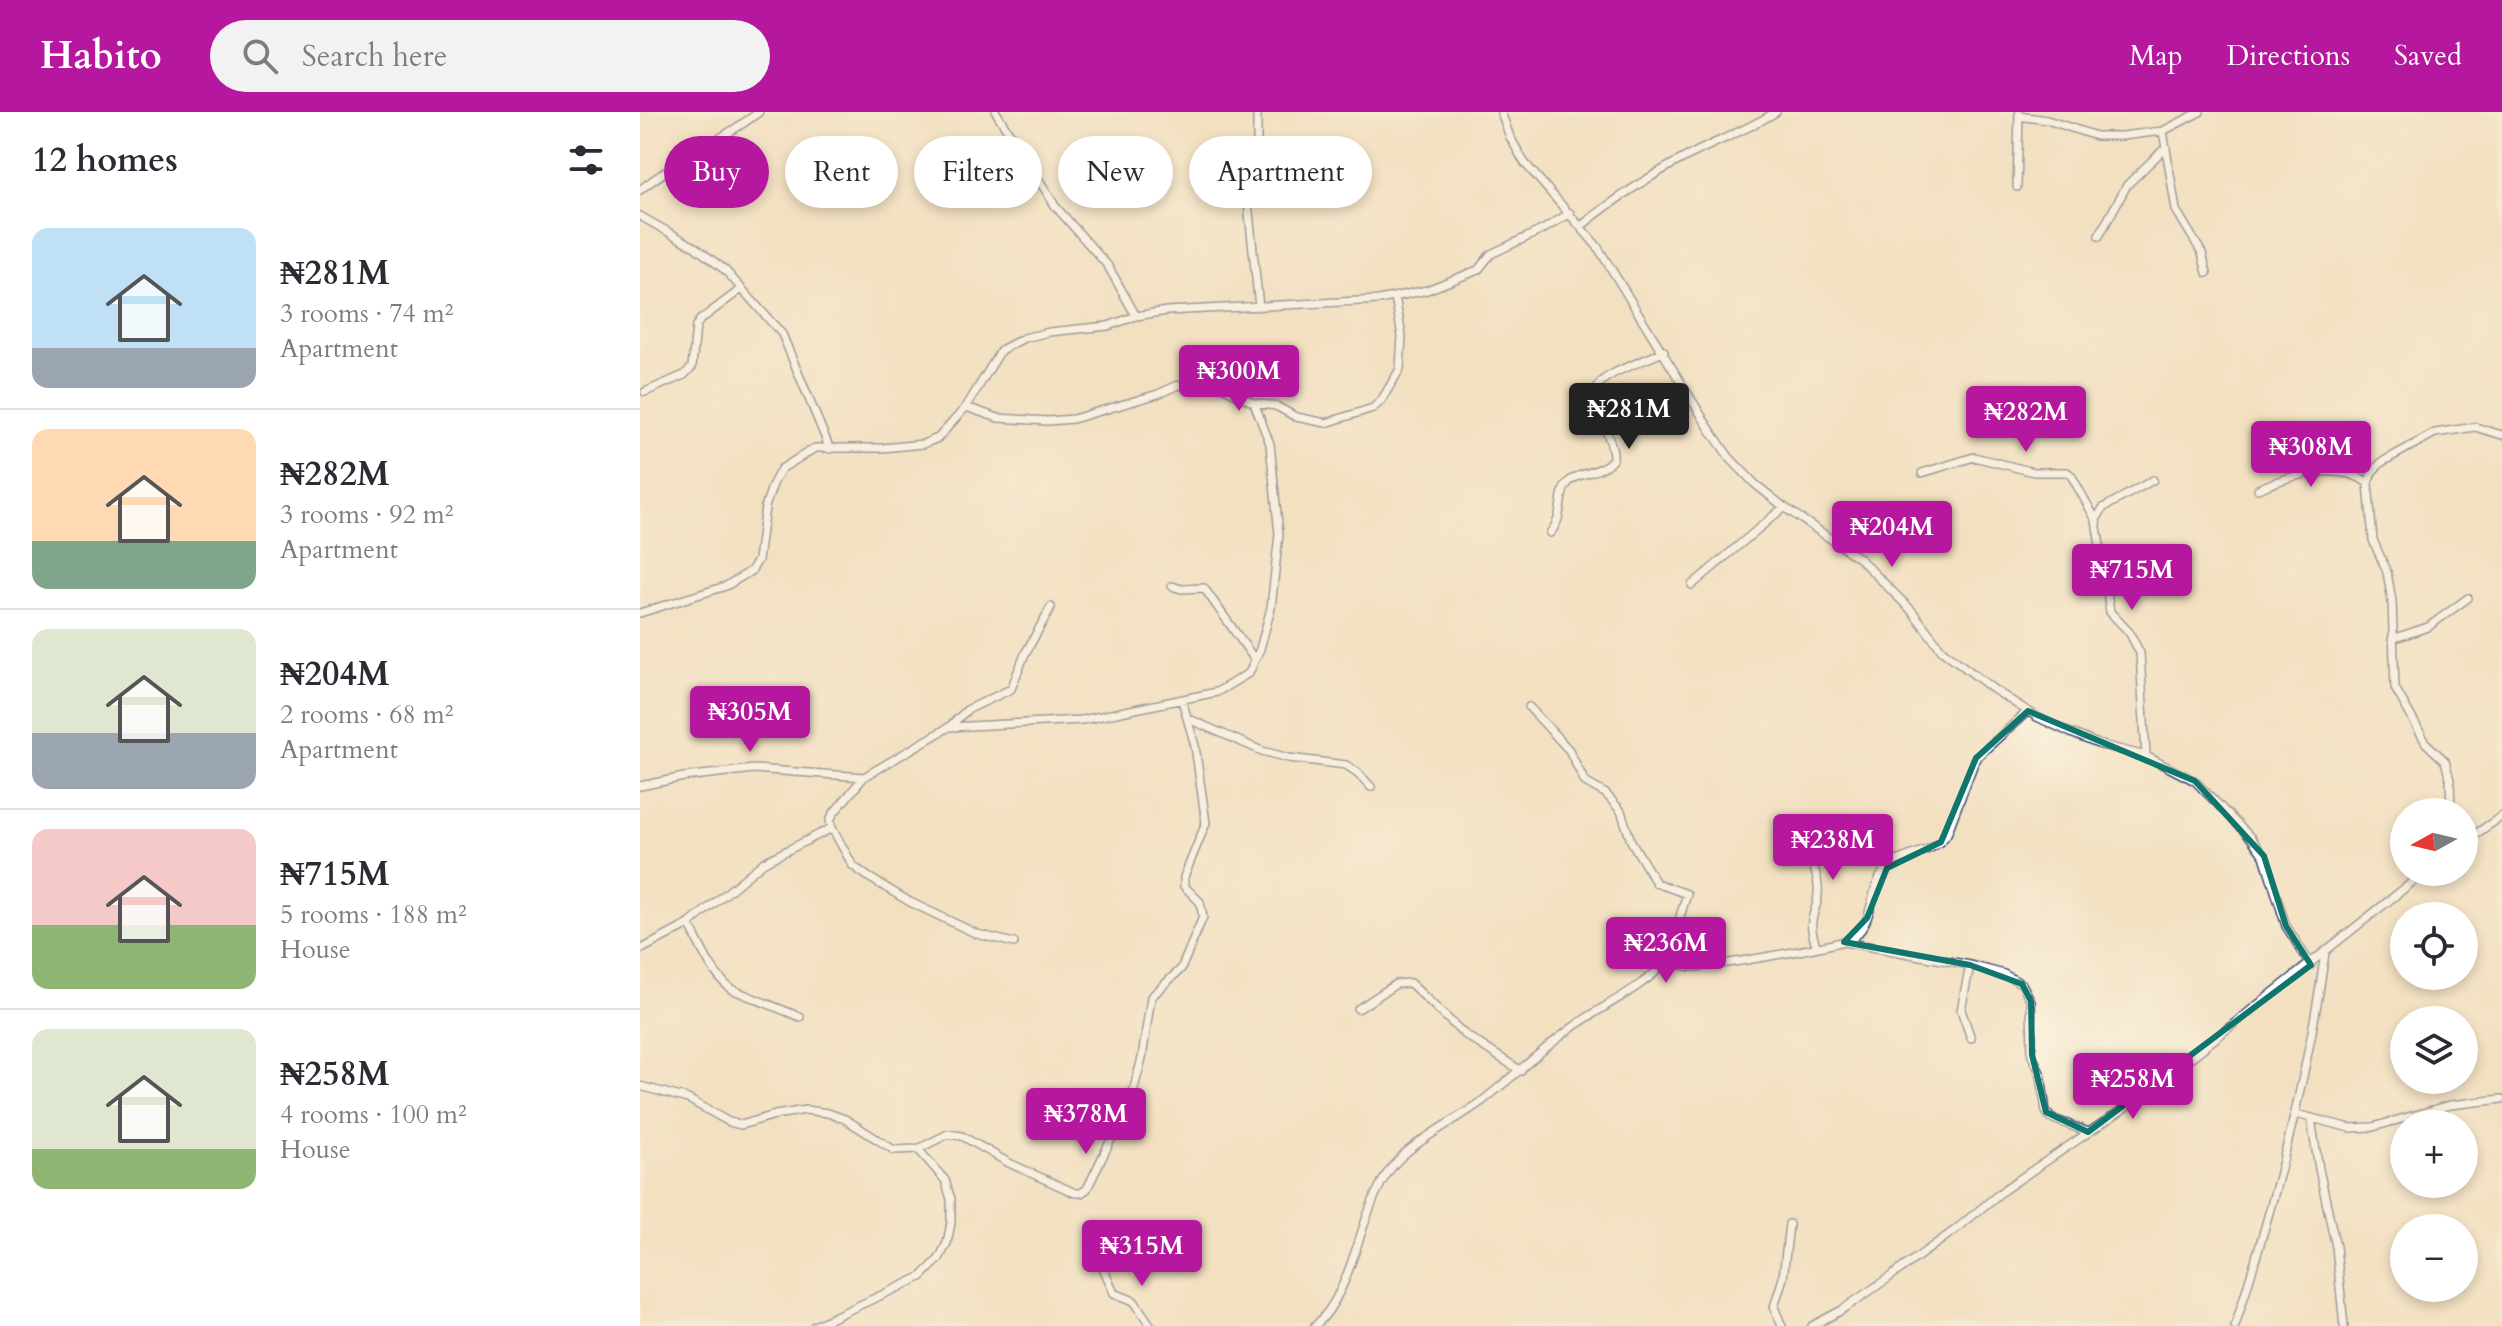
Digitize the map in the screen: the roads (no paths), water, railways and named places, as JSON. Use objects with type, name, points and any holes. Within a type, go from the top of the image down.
[{"type":"street","points":[[640,190],[666,169],[718,140],[759,112]]},
{"type":"street","points":[[996,112],[1056,207],[1108,266],[1136,316]]},
{"type":"street","points":[[1257,112],[1257,136]]},
{"type":"street","points":[[1501,112],[1524,162],[1597,246],[1729,457],[1755,484],[1784,507],[1860,559],[1912,611],[1942,650],[1993,689],[2028,711],[2098,744],[2146,756],[2195,781],[2251,838],[2269,867],[2286,926],[2311,965]]},
{"type":"street","points":[[1581,226],[1654,175],[1776,112]]},
{"type":"street","points":[[2017,187],[2019,114],[2096,136],[2122,136],[2163,131],[2200,112]]},
{"type":"street","points":[[2163,131],[2176,210],[2202,253],[2207,273]]},
{"type":"street","points":[[2099,236],[2127,185],[2166,147]]},
{"type":"street","points":[[1249,208],[1259,307]]},
{"type":"street","points":[[640,613],[726,586],[751,571],[758,560],[765,507],[773,484],[781,469],[815,448],[882,448],[923,444],[938,438],[966,407],[1001,350],[1009,344],[1049,332],[1108,326],[1136,316],[1211,308],[1395,297],[1427,290],[1478,270],[1491,254],[1570,213]]},
{"type":"street","points":[[640,216],[666,228],[725,270],[782,334],[830,449]]},
{"type":"street","points":[[645,392],[684,375],[692,367],[696,326],[740,290]]},
{"type":"street","points":[[966,407],[998,418],[1073,419],[1204,380],[1254,403],[1276,406],[1284,412],[1326,423],[1373,408],[1381,401],[1400,369],[1402,336],[1395,297]]},
{"type":"street","points":[[1550,533],[1560,517],[1566,485],[1571,480],[1601,470],[1613,459],[1614,451],[1598,409],[1596,391],[1599,384],[1613,374],[1664,351]]},
{"type":"street","points":[[949,727],[1082,720],[1217,692],[1249,673],[1271,608],[1279,534],[1270,444],[1254,403]]},
{"type":"street","points":[[2451,798],[2445,761],[2426,743],[2397,694],[2392,601],[2387,572],[2373,540],[2368,483],[2372,472],[2382,462],[2435,433],[2475,427],[2502,435]]},
{"type":"street","points":[[1922,473],[1974,457],[2034,472],[2067,472],[2071,475],[2096,520],[2110,612],[2129,632],[2140,653],[2146,756]]},
{"type":"street","points":[[2258,489],[2295,475],[2321,473],[2343,473],[2361,477],[2368,483]]},
{"type":"street","points":[[2096,520],[2103,508],[2153,480]]},
{"type":"street","points":[[1692,585],[1784,507]]},
{"type":"street","points":[[1172,586],[1181,589],[1204,588],[1255,660]]},
{"type":"street","points":[[2392,639],[2428,627],[2468,598]]},
{"type":"street","points":[[1014,943],[977,934],[910,902],[870,878],[853,866],[830,821],[864,777],[949,727],[967,710],[1011,689],[1025,654],[1051,607]]},
{"type":"street","points":[[640,1086],[688,1099],[729,1122],[741,1125],[806,1110],[828,1113],[845,1119],[894,1150],[918,1149],[948,1134],[962,1136],[1001,1159],[1075,1193],[1087,1189],[1132,1096],[1142,1058],[1152,994],[1181,969],[1203,917],[1200,902],[1184,886],[1184,877],[1206,823],[1189,719],[1182,700]]},
{"type":"street","points":[[1315,1326],[1333,1303],[1374,1198],[1398,1160],[1521,1071],[1572,1028],[1651,978],[1666,962],[1687,894],[1656,883],[1631,841],[1621,811],[1606,794],[1585,782],[1563,742],[1529,707]]},
{"type":"street","points":[[1666,962],[1695,967],[1853,938],[1867,918],[1877,886],[1887,868],[1898,860],[1941,842],[1947,834],[1976,758],[2028,711]]},
{"type":"street","points":[[1189,719],[1262,751],[1289,758],[1346,765],[1371,787]]},
{"type":"street","points":[[640,786],[684,777],[754,769],[864,777]]},
{"type":"street","points":[[2478,832],[2502,816]]},
{"type":"street","points":[[640,950],[689,924],[752,870],[832,828]]},
{"type":"street","points":[[1796,831],[1818,884],[1818,898],[1810,924],[1817,947]]},
{"type":"street","points":[[1812,1326],[1842,1310],[1918,1258],[2005,1189],[2160,1083],[2408,886]]},
{"type":"street","points":[[689,924],[707,960],[731,989],[800,1017]]},
{"type":"street","points":[[1844,942],[1970,965],[2004,974],[2022,984],[2029,993],[2032,1055],[2041,1075],[2046,1112],[2051,1118],[2088,1132]]},
{"type":"street","points":[[2235,1326],[2296,1114],[2314,1035],[2325,953]]},
{"type":"street","points":[[1970,965],[1961,1010],[1971,1038]]},
{"type":"street","points":[[1358,1009],[1396,984],[1410,983],[1464,1034],[1521,1071]]},
{"type":"street","points":[[2296,1114],[2350,1128],[2373,1127],[2450,1105],[2502,1099]]},
{"type":"street","points":[[2311,1119],[2336,1247],[2344,1326]]},
{"type":"street","points":[[814,1326],[921,1277],[939,1259],[947,1243],[951,1223],[951,1199],[945,1180],[918,1149]]},
{"type":"street","points":[[1782,1326],[1774,1307],[1783,1278],[1789,1224]]},
{"type":"street","points":[[1104,1270],[1114,1293],[1134,1301],[1151,1326]]}]
